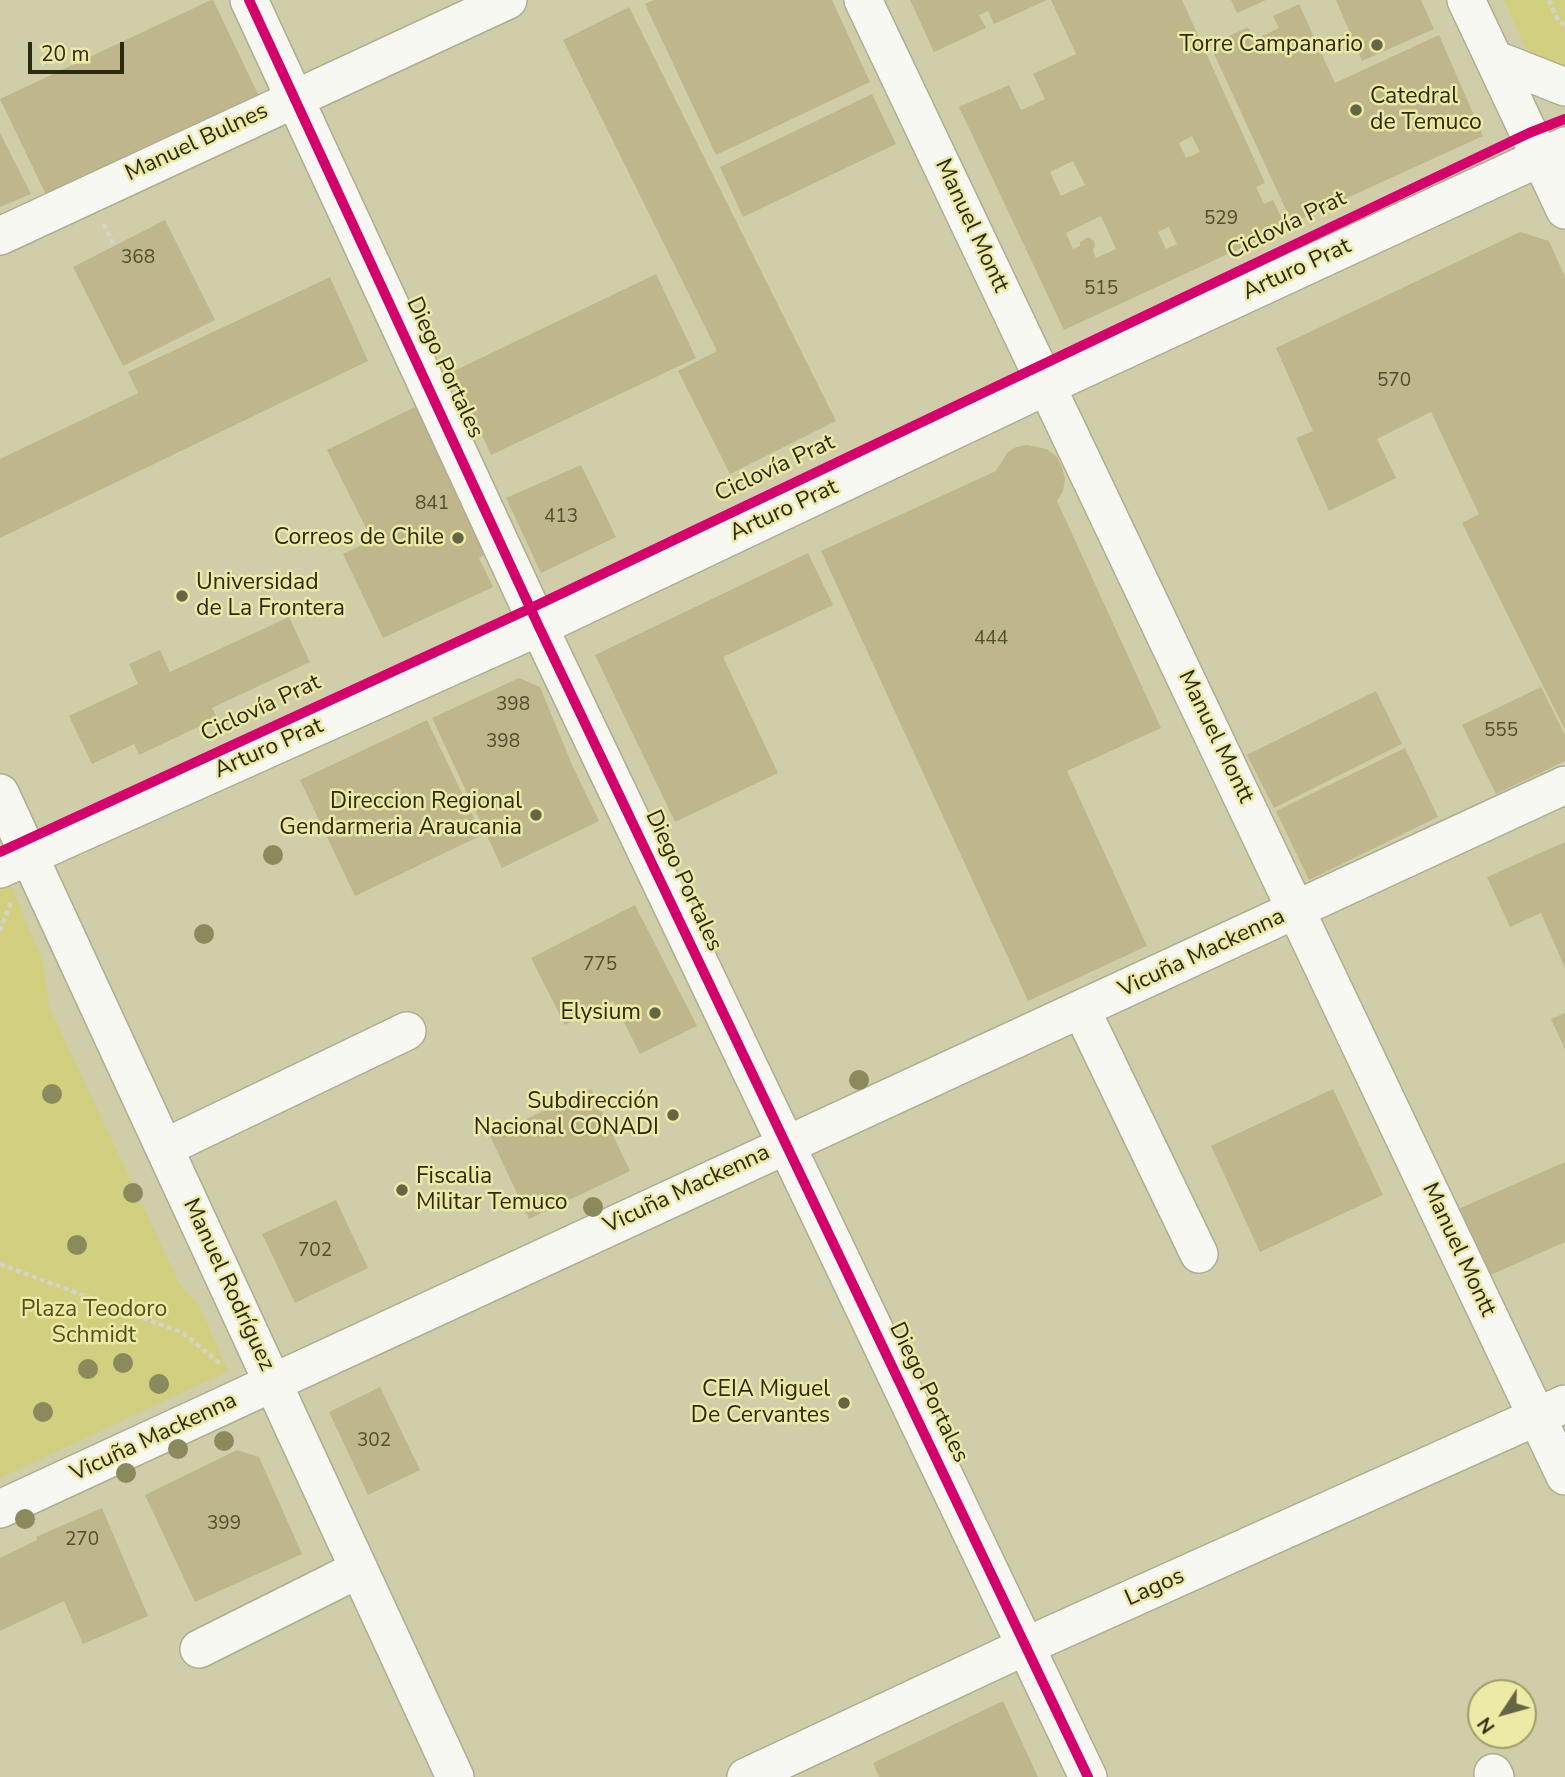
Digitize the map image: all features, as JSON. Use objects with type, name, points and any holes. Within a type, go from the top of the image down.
[{"type":"street","name":"Diego Portales","points":[[249,0],[540,627],[1088,1777]]},
{"type":"street","name":"Manuel Bulnes","points":[[0,236],[509,0]]},
{"type":"street","name":"Manuel Montt","points":[[863,0],[1298,910],[1551,1410],[1565,1476]]},
{"type":"street","points":[[1466,0],[1494,60],[1553,151],[1565,210]]},
{"type":"street","points":[[1494,60],[1565,87]]},
{"type":"street","name":"Arturo Prat","points":[[15,863],[540,627],[1047,386],[1553,151]]},
{"type":"street","name":"Vicuña Mackenna","points":[[0,1509],[1565,785]]},
{"type":"street","name":"Manuel Rodríguez","points":[[0,793],[15,863],[164,1148],[455,1777]]},
{"type":"street","points":[[1081,1009],[1199,1254]]},
{"type":"street","points":[[164,1148],[407,1031]]},
{"type":"street","name":"Lagos","points":[[746,1777],[1026,1646],[1551,1410]]},
{"type":"street","points":[[199,1649],[359,1569]]},
{"type":"path","points":[[1559,0],[1550,2],[1559,22],[1565,25]]},
{"type":"path","points":[[0,1264],[183,1333],[222,1365]]},
{"type":"green space","points":[[1504,0],[1565,0],[1565,82],[1529,55]]},
{"type":"green space","name":"Plaza Teodoro Schmidt","points":[[6,874],[43,962],[49,1007],[180,1285],[199,1305],[228,1371],[0,1478],[0,877]]},
{"type":"building","points":[[211,0],[259,96],[47,197],[0,99]]},
{"type":"building","points":[[654,0],[832,0],[870,82],[716,155],[645,4]]},
{"type":"building","points":[[910,0],[1047,0],[994,24],[988,11],[979,15],[986,28],[934,52]]},
{"type":"building","points":[[1051,0],[1182,0],[1265,183],[1256,187],[1264,204],[1273,200],[1286,227],[1064,330],[959,107],[1009,85],[1021,110],[1045,99],[1033,74],[1076,54]],"holes":[[[1192,136],[1200,152],[1186,158],[1179,143]],[[1073,161],[1085,185],[1061,196],[1050,172]],[[1101,216],[1116,249],[1096,258],[1093,251],[1094,241],[1088,237],[1073,249],[1066,233]],[[1169,227],[1177,244],[1166,249],[1158,232]]]},
{"type":"building","points":[[1231,0],[1266,0],[1237,13]]},
{"type":"building","name":"Torre Campanario","points":[[1336,0],[1421,0],[1434,29],[1362,61]]},
{"type":"building","name":"Catedral de Temuco","points":[[1299,4],[1335,83],[1439,35],[1483,136],[1292,223],[1210,45],[1248,27],[1254,40],[1279,28],[1273,16]]},
{"type":"building","points":[[629,7],[836,421],[730,474],[678,371],[717,351],[563,40]]},
{"type":"building","points":[[872,94],[896,144],[743,217],[720,167]]},
{"type":"building","points":[[0,133],[31,194],[0,207]]},
{"type":"building","points":[[165,220],[215,320],[123,366],[73,267]]},
{"type":"building","points":[[1520,232],[1549,241],[1565,277],[1565,730],[1462,523],[1479,514],[1431,412],[1377,439],[1396,478],[1329,511],[1296,438],[1313,431],[1276,348]]},
{"type":"building","points":[[656,274],[696,358],[491,455],[454,371]]},
{"type":"building","points":[[330,277],[368,361],[0,538],[0,459],[138,393],[128,372]]},
{"type":"building","points":[[419,405],[490,552],[479,558],[493,587],[383,638],[343,554],[372,540],[327,450]]},
{"type":"building","points":[[1027,445],[1047,449],[1057,457],[1062,467],[1065,479],[1063,491],[1057,501],[1161,728],[1067,771],[1147,946],[1028,1001],[821,551],[996,471],[1007,453],[1016,447]]},
{"type":"building","points":[[581,465],[616,537],[541,573],[506,498]]},
{"type":"building","points":[[808,553],[833,605],[723,657],[778,773],[675,822],[595,655]]},
{"type":"building","points":[[289,617],[310,662],[212,708],[217,718],[139,755],[134,744],[92,764],[69,716],[138,684],[129,664],[160,650],[170,672]]},
{"type":"building","points":[[519,678],[540,687],[599,821],[502,868],[432,718]]},
{"type":"building","points":[[1541,687],[1565,735],[1565,761],[1496,794],[1462,725]]},
{"type":"building","points":[[1376,691],[1402,744],[1274,808],[1247,755]]},
{"type":"building","points":[[427,720],[482,835],[355,896],[300,780]]},
{"type":"building","points":[[1405,748],[1438,817],[1309,880],[1276,811]]},
{"type":"building","points":[[1565,842],[1565,968],[1541,913],[1510,927],[1487,877]]},
{"type":"building","points":[[635,905],[697,1026],[640,1054],[613,1001],[565,1025],[531,958]]},
{"type":"building","points":[[1565,1013],[1565,1049],[1551,1019]]},
{"type":"building","points":[[591,1089],[630,1171],[529,1219],[490,1136]]},
{"type":"building","points":[[1333,1089],[1383,1195],[1260,1252],[1211,1146]]},
{"type":"building","points":[[1565,1162],[1565,1242],[1486,1277],[1456,1210]]},
{"type":"building","points":[[336,1200],[368,1268],[295,1303],[262,1234]]},
{"type":"building","points":[[380,1387],[420,1470],[368,1495],[329,1412]]},
{"type":"building","points":[[237,1450],[259,1457],[302,1554],[195,1602],[145,1495]]},
{"type":"building","points":[[102,1508],[148,1616],[83,1644],[64,1601],[0,1631],[0,1558],[37,1540],[36,1537]]},
{"type":"building","points":[[1003,1701],[1038,1777],[879,1777],[873,1763]]},
{"type":"cycle path","points":[[249,0],[539,627],[1088,1777]]},
{"type":"cycle path","name":"Ciclovía Prat","points":[[0,852],[531,608],[1529,133],[1565,119]]},
{"type":"place","name":"Torre Campanario","points":[[1377,45]]},
{"type":"place","name":"Catedral de Temuco","points":[[1356,110]]},
{"type":"place","name":"Correos de Chile","points":[[458,538]]},
{"type":"place","name":"Universidad de La Frontera","points":[[182,596]]},
{"type":"place","name":"Direccion Regional Gendarmeria Araucania","points":[[536,815]]},
{"type":"place","name":"Elysium","points":[[655,1013]]},
{"type":"place","name":"Subdirección Nacional CONADI","points":[[673,1115]]},
{"type":"place","name":"Fiscalia Militar Temuco","points":[[402,1190]]},
{"type":"place","name":"CEIA Miguel De Cervantes","points":[[844,1403]]}]
